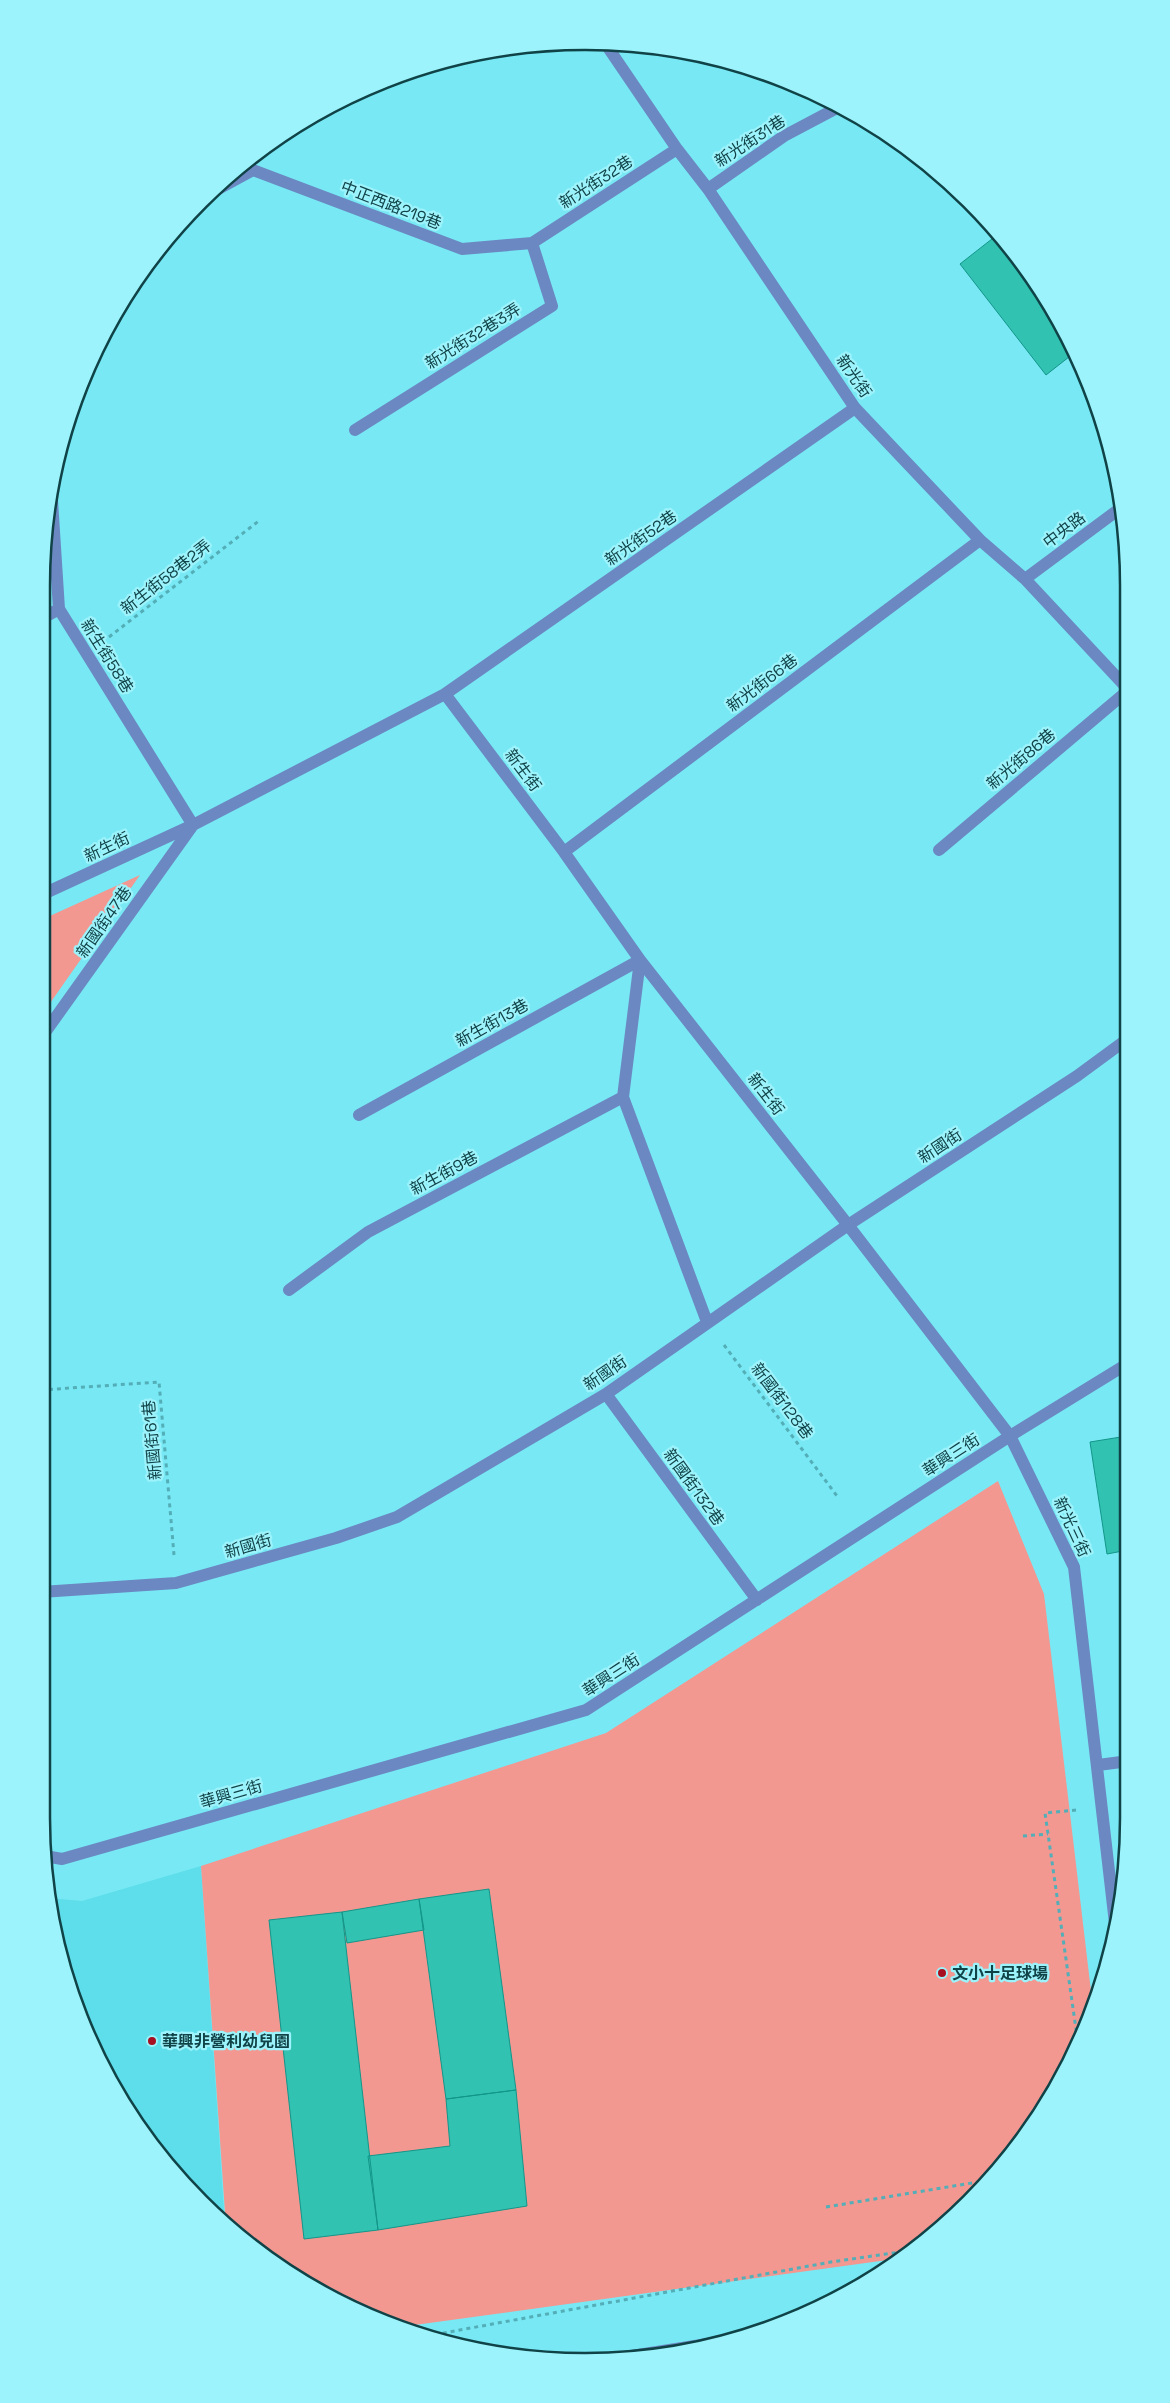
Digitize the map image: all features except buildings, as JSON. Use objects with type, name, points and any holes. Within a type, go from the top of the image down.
[{"type":"street","name":"新光街","points":[[610,51],[677,149],[708,189],[855,408],[980,540],[1025,579],[1120,681]]},
{"type":"street","name":"新光街31巷","points":[[708,189],[784,136],[832,111]]},
{"type":"street","name":"新光街32巷","points":[[532,243],[677,149]]},
{"type":"street","name":"中正西路219巷","points":[[250,168],[462,249],[532,243]]},
{"type":"street","name":"新光街32巷3弄","points":[[355,430],[552,306],[532,243]]},
{"type":"street","name":"新光街52巷","points":[[445,694],[855,408]]},
{"type":"street","name":"中央路","points":[[1025,579],[1115,512]]},
{"type":"street","name":"新生街58巷","points":[[54,527],[59,609],[193,825]]},
{"type":"street","name":"新光街66巷","points":[[564,852],[980,540]]},
{"type":"street","points":[[50,614],[59,609]]},
{"type":"street","name":"新生街","points":[[50,891],[193,825],[445,694],[564,852],[640,960],[848,1225]]},
{"type":"street","name":"新光街86巷","points":[[939,850],[1120,697]]},
{"type":"street","name":"新國街47巷","points":[[50,1025],[193,825]]},
{"type":"street","points":[[640,960],[622,1097],[707,1322]]},
{"type":"street","name":"新生街13巷","points":[[359,1115],[640,960]]},
{"type":"street","name":"新國街","points":[[50,1591],[176,1583],[336,1538],[397,1517],[606,1394],[848,1225],[1076,1076],[1120,1044]]},
{"type":"street","name":"新生街9巷","points":[[289,1290],[368,1232],[622,1097]]},
{"type":"street","name":"新光三街","points":[[848,1225],[1010,1436],[1074,1566],[1113,1903]]},
{"type":"street","name":"華興三街","points":[[51,1857],[62,1859],[586,1710],[1010,1436],[1120,1368]]},
{"type":"street","name":"新國街132巷","points":[[606,1394],[757,1600]]},
{"type":"street","points":[[1098,1765],[1120,1762]]},
{"type":"path","name":"新生街58巷2弄","points":[[86,654],[260,520]]},
{"type":"path","name":"新國街128巷","points":[[707,1322],[837,1496]]},
{"type":"path","name":"新國街61巷","points":[[50,1389],[160,1382],[176,1583]]},
{"type":"path","points":[[1076,2030],[1045,1814],[1079,1810]]},
{"type":"path","points":[[1023,1836],[1048,1834]]},
{"type":"path","points":[[826,2207],[976,2182]]},
{"type":"path","points":[[441,2333],[831,2262],[896,2253]]},
{"type":"shaded area","points":[[140,875],[50,1003],[50,916]]},
{"type":"shaded area","points":[[998,1481],[1044,1594],[1091,1992],[1065,2055],[1030,2115],[1009,2144],[987,2171],[938,2220],[886,2260],[413,2325],[348,2298],[317,2281],[259,2242],[225,2213],[201,1866],[606,1733]]},
{"type":"shaded area","name":"華興非營利幼兒園","points":[[201,1866],[224,2212],[183,2171],[161,2144],[140,2115],[105,2055],[78,1990],[60,1922],[57,1899],[82,1901]]},
{"type":"place","name":"文小十足球場","points":[[942,1973]]},
{"type":"place","name":"華興非營利幼兒園","points":[[152,2041]]}]
